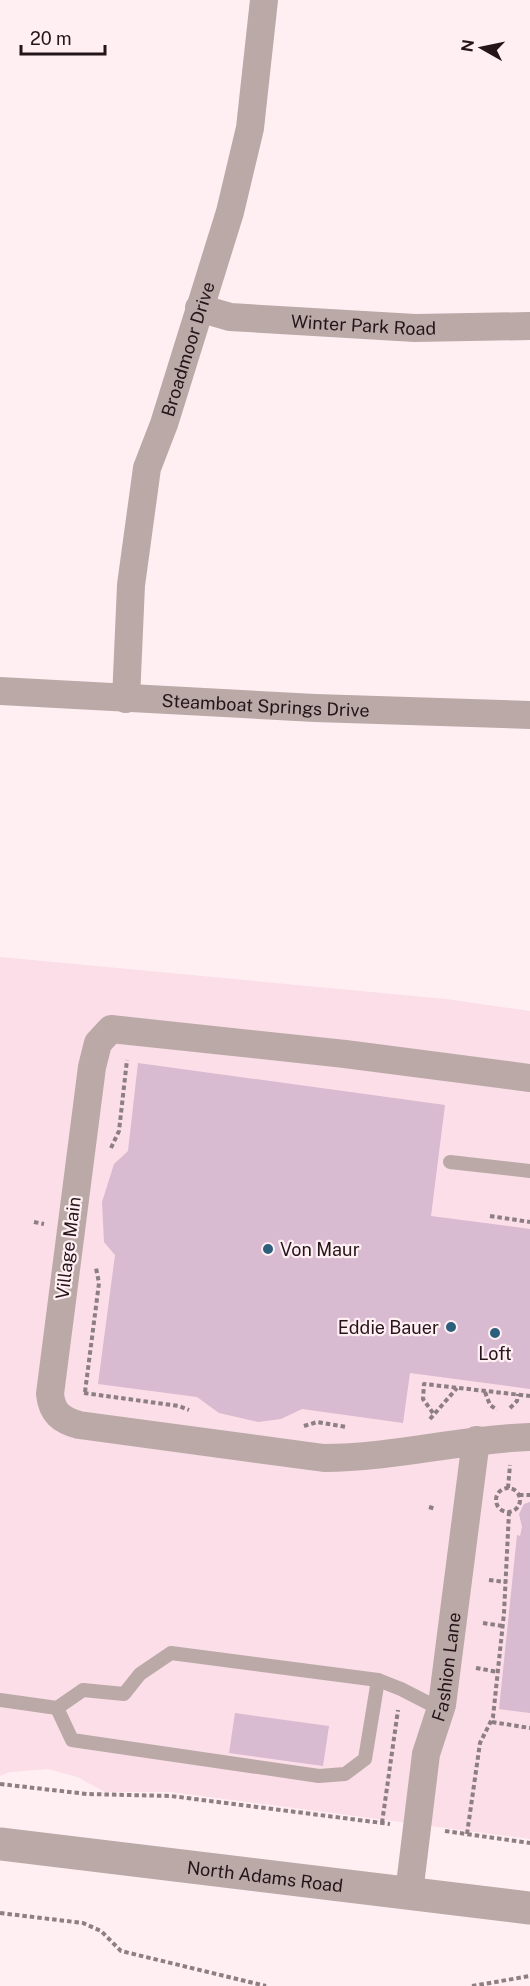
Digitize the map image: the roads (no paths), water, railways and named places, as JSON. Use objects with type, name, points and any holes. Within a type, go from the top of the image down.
[{"type":"street","name":"Broadmoor Drive","points":[[126,699],[131,585],[147,468],[164,424],[230,212],[250,128],[264,0]]},
{"type":"street","name":"Winter Park Road","points":[[200,308],[230,317],[415,328],[530,326]]},
{"type":"street","name":"Steamboat Springs Drive","points":[[0,690],[126,699],[530,715]]},
{"type":"street","name":"Village Main","points":[[530,1078],[345,1054],[111,1029],[98,1043],[92,1067],[51,1382],[51,1406],[56,1415],[79,1425],[324,1458],[363,1456],[476,1440],[530,1437]]},
{"type":"street","name":"Fashion Lane","points":[[409,1893],[426,1754],[440,1709],[476,1440]]},
{"type":"street","name":"North Adams Road","points":[[0,1844],[530,1908]]},
{"type":"lane","points":[[450,1162],[530,1171]]},
{"type":"lane","points":[[0,1700],[57,1708],[83,1690],[124,1694],[140,1674],[171,1653],[378,1680],[440,1709]]},
{"type":"lane","points":[[57,1708],[72,1740],[319,1776],[345,1774],[365,1759],[378,1680]]},
{"type":"place","name":"Von Maur","points":[[268,1249]]},
{"type":"place","name":"Eddie Bauer","points":[[451,1327]]},
{"type":"place","name":"Loft","points":[[495,1333]]}]
